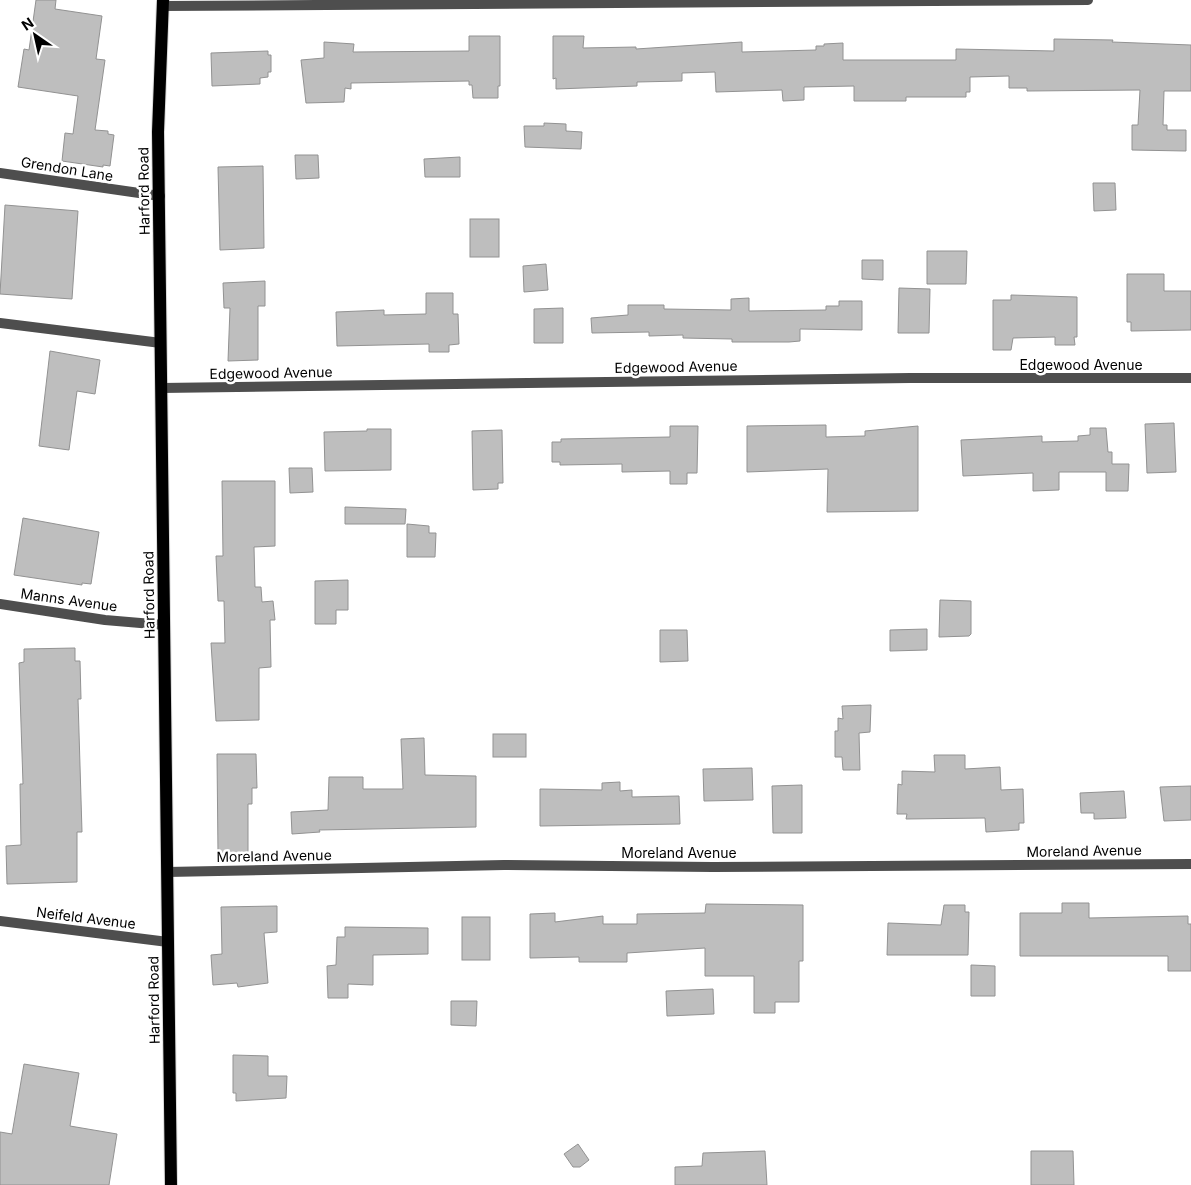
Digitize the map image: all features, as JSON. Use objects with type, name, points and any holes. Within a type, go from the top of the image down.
[{"type":"main road","name":"Harford Road","points":[[162,2],[158,132],[171,1185]]},
{"type":"street","points":[[162,2],[1088,0]]},
{"type":"street","name":"Grendon Lane","points":[[0,173],[160,196]]},
{"type":"street","points":[[0,323],[161,343]]},
{"type":"street","name":"Edgewood Avenue","points":[[161,388],[910,378],[1191,378]]},
{"type":"street","name":"Manns Avenue","points":[[0,604],[112,620],[164,625]]},
{"type":"street","name":"Moreland Avenue","points":[[167,872],[504,865],[714,867],[1191,864]]},
{"type":"street","name":"Neifeld Avenue","points":[[0,921],[168,942]]},
{"type":"building","points":[[36,0],[56,0],[55,9],[102,16],[96,59],[105,60],[95,130],[108,131],[108,134],[114,135],[110,166],[103,165],[103,167],[62,161],[65,133],[73,134],[78,96],[18,87],[24,49],[29,50]]},
{"type":"building","points":[[469,36],[500,36],[500,86],[498,86],[498,98],[473,98],[472,85],[469,85],[469,81],[351,83],[351,89],[345,88],[344,102],[306,103],[301,60],[324,58],[324,42],[354,44],[353,52],[469,51]]},
{"type":"building","points":[[553,36],[584,36],[583,48],[636,47],[636,49],[742,42],[742,52],[816,50],[816,46],[843,43],[843,60],[956,60],[956,49],[1054,51],[1054,39],[1113,40],[1112,42],[1191,45],[1191,91],[1164,91],[1163,125],[1167,125],[1167,130],[1186,130],[1186,151],[1132,150],[1132,125],[1138,125],[1140,90],[1027,91],[1027,88],[1009,88],[1009,76],[970,77],[970,92],[966,92],[966,97],[906,97],[906,101],[854,101],[854,86],[804,87],[804,100],[783,101],[782,90],[716,92],[715,72],[682,73],[682,81],[637,82],[637,86],[556,89],[556,78],[553,79]]},
{"type":"building","points":[[268,51],[268,55],[271,55],[271,72],[268,72],[268,77],[260,78],[260,84],[212,86],[211,53]]},
{"type":"building","points":[[544,123],[566,124],[566,131],[582,132],[581,149],[525,147],[524,126],[544,126]]},
{"type":"building","points":[[295,155],[318,155],[319,178],[296,179]]},
{"type":"building","points":[[460,157],[460,177],[425,177],[424,159]]},
{"type":"building","points":[[263,166],[264,248],[220,250],[218,167]]},
{"type":"building","points":[[1093,183],[1115,183],[1116,210],[1094,211]]},
{"type":"building","points":[[5,205],[78,211],[72,299],[0,294]]},
{"type":"building","points":[[470,219],[499,219],[499,257],[470,257]]},
{"type":"building","points":[[927,251],[967,251],[966,284],[927,284]]},
{"type":"building","points":[[862,260],[883,260],[883,280],[862,279]]},
{"type":"building","points":[[546,264],[548,290],[524,292],[523,266]]},
{"type":"building","points":[[1127,274],[1164,274],[1164,291],[1191,291],[1191,330],[1131,331],[1131,322],[1127,322]]},
{"type":"building","points":[[265,281],[265,306],[258,306],[258,360],[228,361],[230,308],[224,308],[223,283]]},
{"type":"building","points":[[899,288],[930,289],[929,333],[898,333]]},
{"type":"building","points":[[426,293],[453,293],[453,314],[458,314],[459,344],[449,345],[449,352],[429,352],[429,344],[337,346],[336,312],[384,310],[384,315],[426,314]]},
{"type":"building","points":[[1011,295],[1077,297],[1077,337],[1074,337],[1075,345],[1055,345],[1055,337],[1013,338],[1011,350],[993,350],[993,300],[1011,300]]},
{"type":"building","points":[[749,298],[749,311],[826,310],[826,306],[839,306],[839,301],[862,301],[862,330],[800,329],[800,341],[789,342],[732,342],[732,339],[683,338],[683,335],[649,336],[649,332],[592,333],[591,318],[628,315],[628,305],[664,305],[664,309],[731,310],[731,299]]},
{"type":"building","points":[[563,308],[563,343],[534,343],[534,309]]},
{"type":"building","points":[[50,351],[100,360],[95,394],[77,391],[69,450],[39,446]]},
{"type":"building","points":[[1174,423],[1176,472],[1147,473],[1145,424]]},
{"type":"building","points":[[826,425],[826,437],[865,436],[865,431],[918,426],[918,511],[827,512],[828,469],[747,472],[747,426]]},
{"type":"building","points":[[670,426],[698,426],[697,473],[687,473],[687,484],[670,484],[670,471],[622,472],[622,464],[560,465],[560,462],[552,462],[552,442],[561,442],[561,439],[670,437]]},
{"type":"building","points":[[1090,428],[1106,428],[1108,452],[1112,452],[1112,464],[1129,464],[1128,491],[1106,491],[1106,472],[1059,472],[1059,490],[1033,491],[1033,473],[963,476],[961,440],[1042,436],[1042,442],[1078,441],[1078,436],[1090,435]]},
{"type":"building","points":[[367,429],[391,429],[391,470],[325,471],[324,432],[367,431]]},
{"type":"building","points":[[502,430],[503,483],[498,483],[498,489],[473,490],[472,431]]},
{"type":"building","points":[[289,468],[312,468],[313,492],[290,493]]},
{"type":"building","points":[[222,481],[275,481],[275,546],[254,547],[255,587],[261,587],[262,602],[273,601],[275,620],[270,620],[271,667],[259,668],[259,720],[216,721],[211,643],[225,643],[224,601],[218,601],[216,556],[223,556]]},
{"type":"building","points":[[345,507],[406,509],[405,524],[345,524]]},
{"type":"building","points":[[23,518],[99,532],[91,584],[82,583],[82,585],[14,575]]},
{"type":"building","points":[[407,524],[429,526],[429,533],[436,533],[435,557],[407,557]]},
{"type":"building","points":[[348,580],[348,610],[336,610],[336,624],[315,624],[315,581]]},
{"type":"building","points":[[940,600],[971,601],[971,634],[969,636],[939,637]]},
{"type":"building","points":[[927,629],[927,650],[890,651],[890,630]]},
{"type":"building","points":[[660,630],[687,630],[688,661],[660,662]]},
{"type":"building","points":[[75,648],[75,661],[80,661],[81,699],[78,699],[82,832],[77,832],[77,882],[7,884],[6,846],[21,845],[20,784],[23,784],[19,663],[24,662],[24,649]]},
{"type":"building","points":[[871,705],[870,732],[859,733],[860,770],[843,770],[842,757],[835,757],[835,731],[838,731],[838,718],[843,719],[842,706]]},
{"type":"building","points":[[493,734],[526,734],[526,757],[493,757]]},
{"type":"building","points":[[424,738],[425,775],[476,776],[476,827],[319,830],[320,832],[292,834],[291,812],[328,810],[329,777],[363,777],[363,789],[403,789],[401,739]]},
{"type":"building","points":[[217,754],[256,754],[257,788],[252,788],[252,804],[248,804],[248,855],[218,853]]},
{"type":"building","points":[[934,755],[965,755],[965,769],[1000,767],[1001,790],[1023,789],[1024,823],[1019,823],[1019,830],[986,832],[985,818],[906,819],[907,814],[897,814],[898,784],[902,785],[902,771],[935,772]]},
{"type":"building","points":[[752,768],[753,800],[704,801],[703,769]]},
{"type":"building","points":[[620,782],[620,791],[632,790],[632,797],[679,796],[680,824],[540,826],[540,789],[602,790],[602,783]]},
{"type":"building","points":[[802,785],[802,833],[773,833],[772,786]]},
{"type":"building","points":[[1191,786],[1191,820],[1164,821],[1160,787]]},
{"type":"building","points":[[1124,791],[1126,818],[1094,819],[1094,813],[1081,813],[1080,793]]},
{"type":"building","points":[[1062,903],[1089,903],[1089,918],[1188,916],[1188,924],[1191,924],[1191,971],[1168,971],[1168,956],[1020,956],[1020,913],[1062,913]]},
{"type":"building","points":[[706,904],[803,905],[803,961],[799,961],[799,1002],[775,1002],[775,1013],[754,1013],[754,976],[705,976],[705,948],[627,953],[627,962],[579,962],[579,957],[530,958],[530,914],[555,913],[555,922],[603,916],[603,924],[637,924],[637,914],[705,913]]},
{"type":"building","points":[[944,905],[965,905],[965,912],[969,912],[968,955],[887,955],[888,923],[941,925]]},
{"type":"building","points":[[277,906],[277,932],[264,933],[268,983],[238,987],[237,983],[213,985],[211,955],[222,954],[221,907]]},
{"type":"building","points":[[462,917],[490,917],[490,960],[462,960]]},
{"type":"building","points":[[345,927],[428,928],[428,954],[373,955],[373,985],[348,984],[348,998],[328,998],[327,966],[336,965],[337,937],[345,937]]},
{"type":"building","points":[[971,965],[995,966],[995,996],[971,996]]},
{"type":"building","points":[[713,989],[714,1014],[667,1016],[666,991]]},
{"type":"building","points":[[451,1001],[477,1001],[476,1026],[451,1025]]},
{"type":"building","points":[[233,1055],[268,1056],[268,1076],[287,1076],[286,1098],[236,1101],[236,1093],[233,1093]]},
{"type":"building","points":[[24,1064],[79,1073],[70,1126],[117,1134],[109,1185],[0,1185],[0,1132],[12,1134]]},
{"type":"building","points":[[578,1144],[589,1160],[580,1167],[573,1167],[564,1154]]},
{"type":"building","points":[[765,1151],[767,1185],[675,1185],[675,1167],[702,1166],[703,1153]]},
{"type":"building","points":[[1031,1151],[1073,1151],[1074,1185],[1031,1185]]}]
